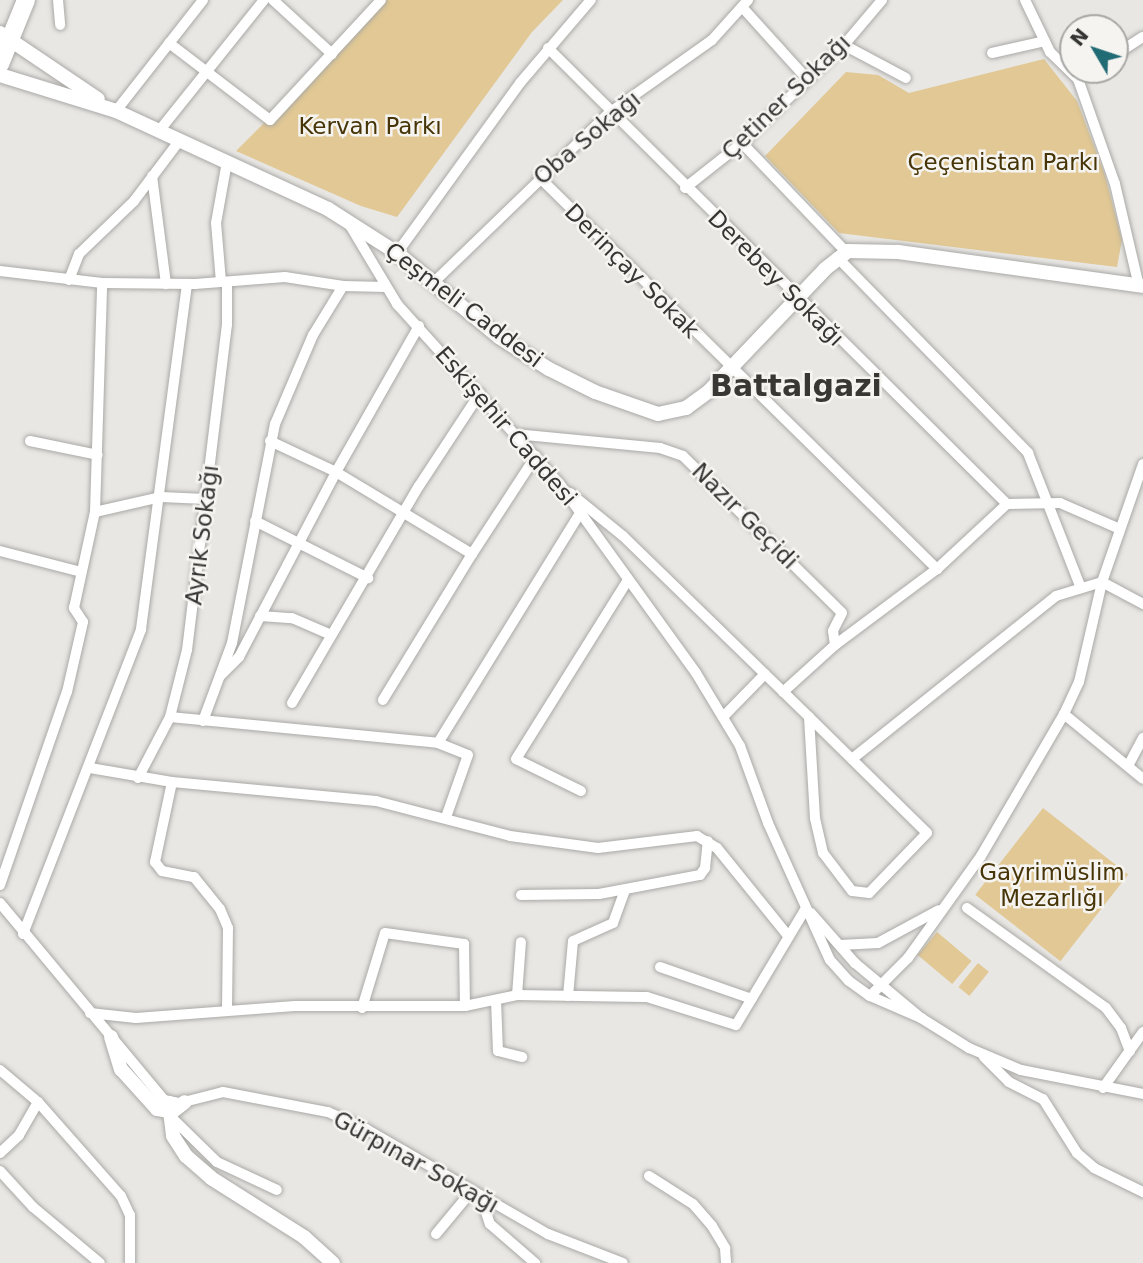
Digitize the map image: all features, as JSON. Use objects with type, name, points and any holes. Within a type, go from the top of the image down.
[{"type":"main road","points":[[0,64],[5,37],[26,0]]},
{"type":"street","points":[[58,0],[60,25]]},
{"type":"street","points":[[116,111],[202,0]]},
{"type":"street","points":[[159,131],[264,0]]},
{"type":"street","points":[[273,0],[332,54]]},
{"type":"street","points":[[169,43],[270,120],[381,0]]},
{"type":"street","points":[[397,253],[548,48],[591,0]]},
{"type":"street","name":"Çetiner Sokağı","points":[[685,188],[742,143],[844,45],[882,0]]},
{"type":"street","points":[[1025,0],[1045,41],[1059,57]]},
{"type":"street","points":[[745,3],[808,80]]},
{"type":"street","name":"Oba Sokağı","points":[[433,283],[539,177],[610,113],[712,40],[745,3]]},
{"type":"street","name":"Çeşmeli Caddesi","points":[[5,37],[116,111]]},
{"type":"street","points":[[992,53],[1045,41]]},
{"type":"street","points":[[844,45],[906,78]]},
{"type":"street","name":"Derebey Sokağı","points":[[548,48],[685,188],[1007,504]]},
{"type":"street","name":"Çeşmeli Caddesi","points":[[0,75],[116,111],[346,219],[397,253],[549,369],[643,411],[658,414],[687,408],[731,370],[842,255]]},
{"type":"street","points":[[842,255],[863,248],[1141,286],[1115,184],[1080,84]]},
{"type":"street","points":[[69,280],[79,254],[152,176],[180,140]]},
{"type":"street","points":[[742,143],[842,255],[1028,453],[1044,502],[1081,588]]},
{"type":"street","name":"Ayrık Sokağı","points":[[138,778],[170,716],[187,650],[228,325],[216,223],[227,162]]},
{"type":"street","points":[[152,176],[166,284]]},
{"type":"street","name":"Derinçay Sokak","points":[[539,177],[731,370],[937,569]]},
{"type":"street","name":"Eskişehir Caddesi","points":[[346,219],[386,287],[559,483],[723,717],[740,746],[830,960],[849,981],[870,996],[921,1018],[979,1053],[1021,1070],[1143,1094]]},
{"type":"street","points":[[0,271],[102,283],[187,284],[285,277],[343,286],[386,287]]},
{"type":"street","points":[[0,885],[71,674],[82,622],[74,608],[95,512],[102,283]]},
{"type":"street","points":[[23,934],[141,629],[161,497],[187,284]]},
{"type":"street","points":[[203,721],[232,643],[270,441],[313,335],[343,286]]},
{"type":"street","points":[[220,676],[235,663],[336,471],[419,326]]},
{"type":"street","points":[[292,703],[329,634],[368,578],[480,393]]},
{"type":"street","name":"Nazır Geçidi","points":[[515,434],[660,448],[683,456],[842,612],[833,631],[835,645]]},
{"type":"street","points":[[30,441],[98,455]]},
{"type":"street","points":[[270,441],[336,471],[472,555]]},
{"type":"street","points":[[383,699],[536,456]]},
{"type":"street","points":[[870,996],[884,986],[995,834],[1064,714],[1079,682],[1102,582],[1120,529],[1138,495],[1143,464]]},
{"type":"street","points":[[559,483],[623,536],[809,716],[927,833],[865,895],[852,891],[828,864],[819,842],[809,716]]},
{"type":"street","points":[[95,512],[161,497],[206,499]]},
{"type":"street","points":[[783,692],[835,645],[937,569],[1007,504],[1060,503],[1120,529]]},
{"type":"street","points":[[438,743],[580,513]]},
{"type":"street","points":[[255,521],[300,540],[368,578]]},
{"type":"street","points":[[0,551],[81,572]]},
{"type":"street","points":[[581,791],[516,760],[628,580]]},
{"type":"street","points":[[852,760],[1056,596],[1102,582],[1143,604]]},
{"type":"street","points":[[260,616],[292,618],[329,634]]},
{"type":"street","points":[[723,717],[765,674]]},
{"type":"street","points":[[1064,714],[1143,779]]},
{"type":"street","points":[[170,716],[438,743],[468,755],[446,817]]},
{"type":"street","points":[[1128,766],[1143,738]]},
{"type":"street","points":[[89,768],[172,782],[376,801],[446,817],[510,836],[598,848],[686,835],[708,841],[789,937]]},
{"type":"street","points":[[172,782],[155,862],[162,871],[194,877],[220,909],[228,928],[227,1009]]},
{"type":"street","points":[[521,895],[560,897],[624,892],[703,873],[708,841]]},
{"type":"street","points":[[568,996],[573,941],[613,923],[624,892]]},
{"type":"street","points":[[0,903],[111,1037],[121,1069],[157,1109],[185,1102]]},
{"type":"street","points":[[90,1013],[136,1018],[227,1009],[465,1006],[517,995],[647,997],[736,1025],[806,908]]},
{"type":"street","name":"Eskişehir Caddesi","points":[[806,908],[840,945],[921,1018]]},
{"type":"street","points":[[967,908],[1106,1008],[1121,1028],[1130,1051]]},
{"type":"street","points":[[840,945],[877,943],[941,909]]},
{"type":"street","points":[[362,1008],[386,933],[464,944],[465,1006]]},
{"type":"street","points":[[517,995],[521,942]]},
{"type":"street","points":[[660,967],[752,999]]},
{"type":"street","points":[[496,1000],[499,1051],[522,1057]]},
{"type":"street","points":[[1103,1088],[1143,1032]]},
{"type":"street","points":[[979,1053],[1009,1082],[1043,1099],[1077,1153],[1094,1168],[1143,1192]]},
{"type":"street","points":[[0,1070],[38,1102],[121,1196],[130,1215],[130,1263]]},
{"type":"street","name":"Gürpınar Sokağı","points":[[185,1102],[223,1092],[328,1112],[366,1129],[482,1200],[548,1234],[623,1263]]},
{"type":"street","points":[[0,1153],[19,1135],[38,1102]]},
{"type":"street","points":[[168,1108],[217,1162],[277,1190]]},
{"type":"street","points":[[168,1108],[173,1136],[186,1156],[211,1178],[304,1237],[333,1263]]},
{"type":"street","points":[[0,1171],[33,1207],[100,1263]]},
{"type":"street","points":[[649,1176],[693,1204],[712,1226],[725,1248],[726,1263]]},
{"type":"street","points":[[436,1234],[470,1193]]},
{"type":"street","points":[[482,1200],[490,1224],[535,1263]]},
{"type":"green space","name":"Kervan Parkı","points":[[387,0],[563,0],[532,32],[397,217],[361,206],[236,151]]},
{"type":"green space","name":"Çeçenistan Parkı","points":[[1044,59],[1059,78],[1059,84],[1064,84],[1077,101],[1105,175],[1122,240],[1117,267],[839,233],[765,156],[846,72],[878,75],[909,93]]},
{"type":"green space","name":"Gayrimüslim Mezarlığı","points":[[1043,808],[1128,874],[1060,961],[975,895]]},
{"type":"green space","points":[[937,932],[971,961],[952,984],[918,955]]},
{"type":"green space","points":[[978,963],[989,972],[969,996],[958,987]]},
{"type":"district","name":"Battalgazi","points":[[796,386]]}]
